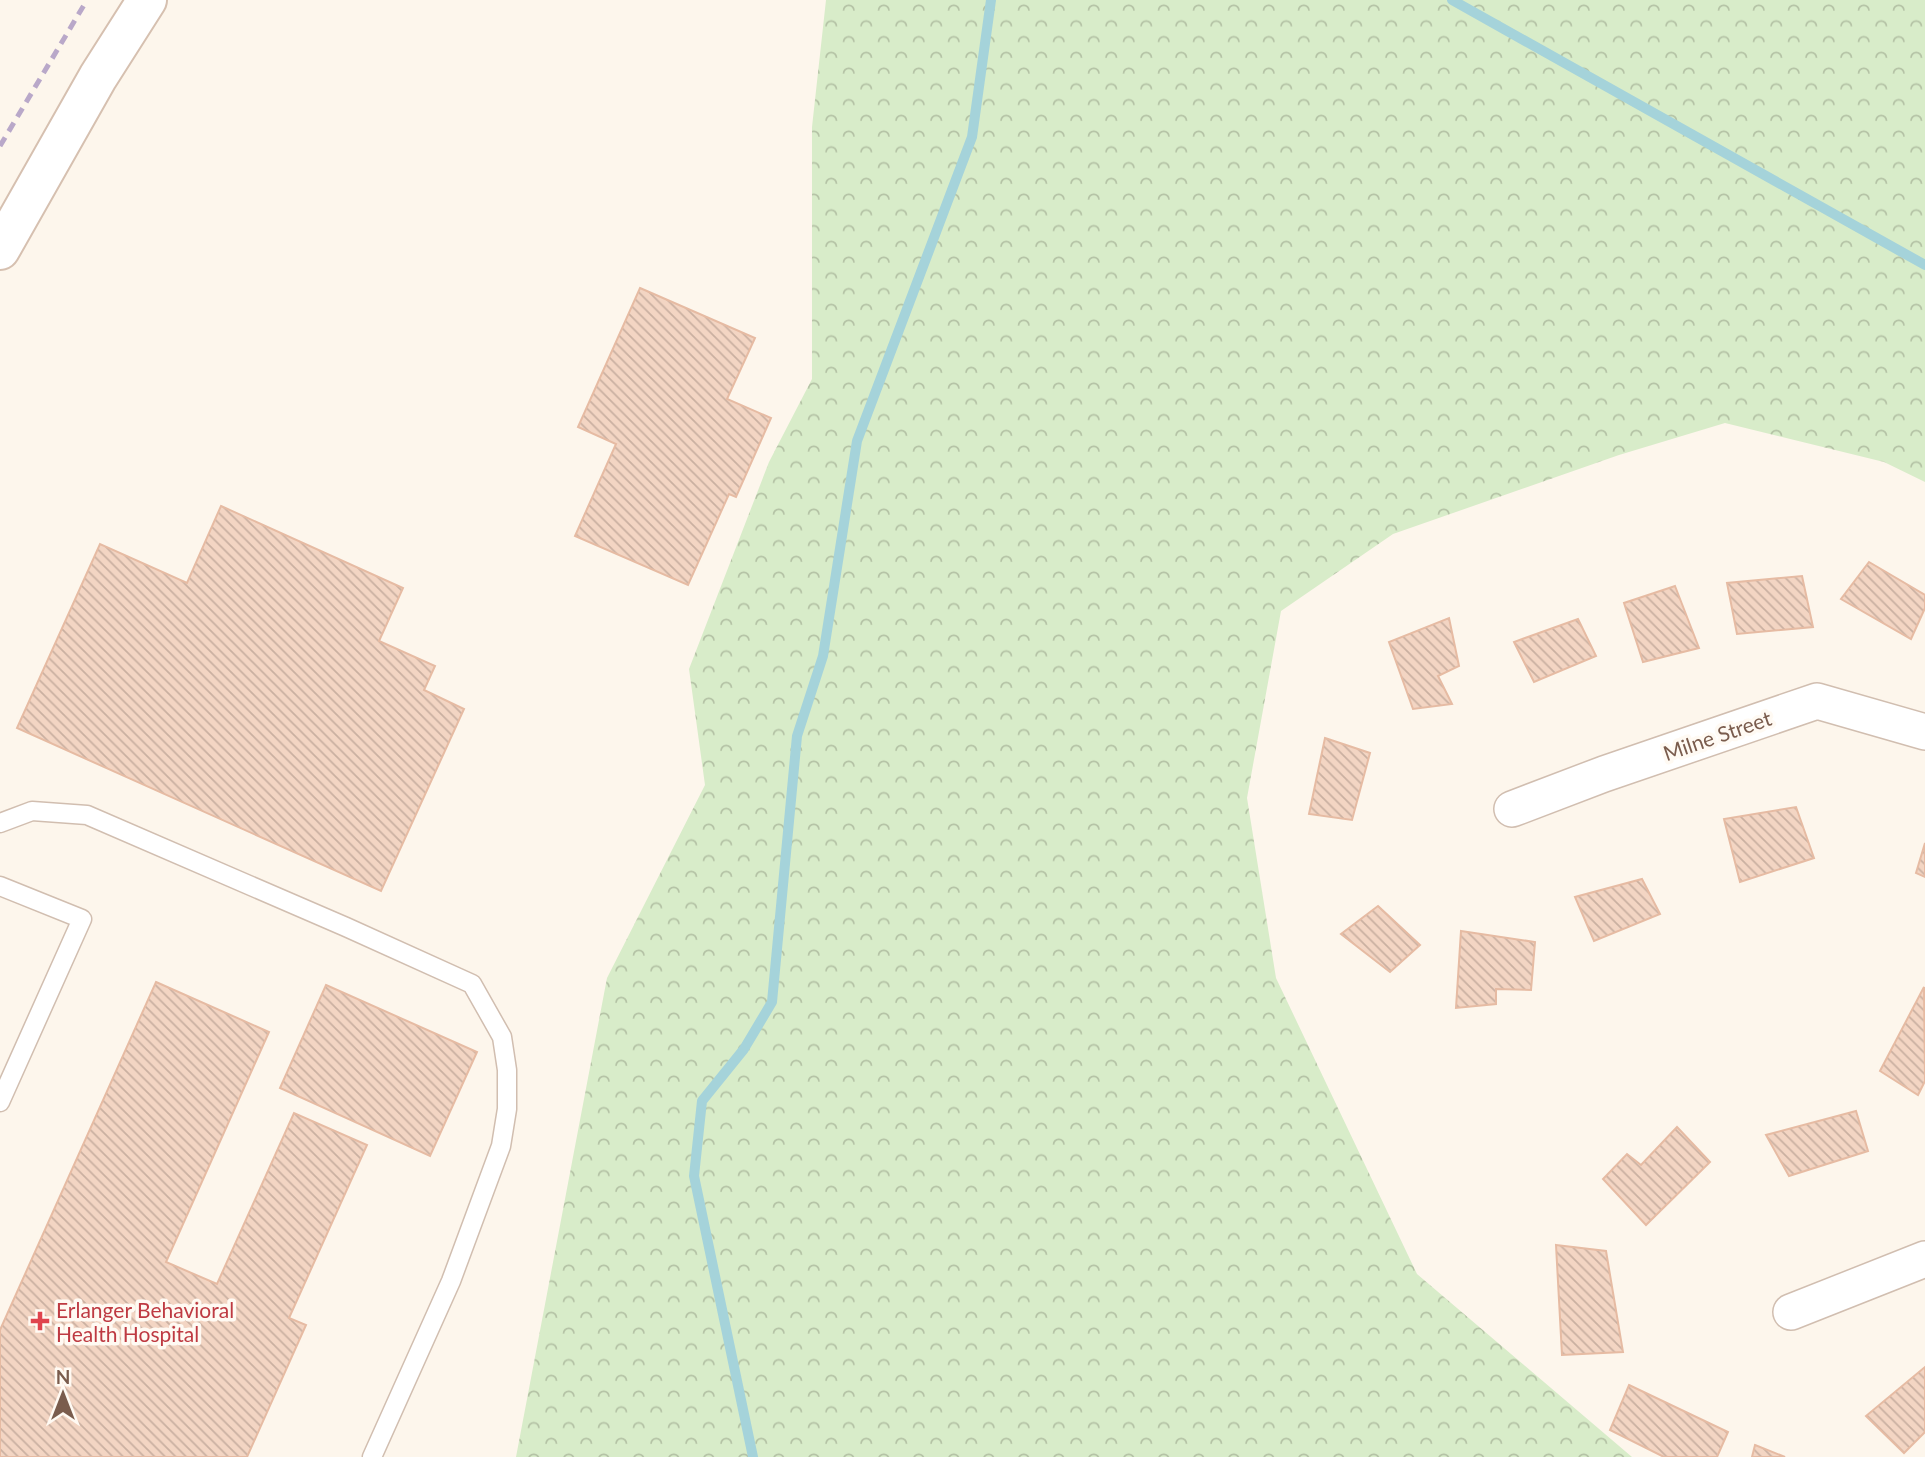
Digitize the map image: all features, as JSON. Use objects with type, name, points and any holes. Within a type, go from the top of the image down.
[{"type":"main road","points":[[0,250],[98,77],[147,0]]},
{"type":"street","name":"Milne Street","points":[[1512,809],[1604,774],[1817,701],[1925,732]]},
{"type":"street","points":[[1791,1311],[1925,1259]]},
{"type":"lane","points":[[0,822],[32,811],[87,815],[472,984],[502,1037],[507,1070],[507,1109],[501,1146],[451,1281],[372,1457]]},
{"type":"lane","points":[[0,886],[82,919],[0,1102]]},
{"type":"green space","points":[[826,0],[1925,0],[1925,482],[1884,462],[1725,423],[1619,455],[1393,534],[1281,611],[1247,798],[1276,978],[1417,1274],[1632,1457],[516,1457],[607,978],[705,785],[689,669],[769,462],[812,379],[812,127]]},
{"type":"building","points":[[640,288],[755,338],[727,399],[771,418],[736,497],[729,494],[688,585],[575,536],[616,444],[578,427]]},
{"type":"building","points":[[221,506],[403,588],[379,641],[435,666],[424,690],[464,709],[381,891],[17,728],[100,544],[187,583]]},
{"type":"building","points":[[1869,562],[1925,595],[1925,608],[1911,639],[1841,599]]},
{"type":"building","points":[[1802,576],[1813,627],[1737,634],[1727,583]]},
{"type":"building","points":[[1675,586],[1699,648],[1643,662],[1624,603]]},
{"type":"building","points":[[1449,618],[1459,666],[1438,676],[1452,704],[1413,709],[1389,642]]},
{"type":"building","points":[[1578,619],[1596,656],[1534,682],[1514,642]]},
{"type":"building","points":[[1325,738],[1370,753],[1352,820],[1309,814]]},
{"type":"building","points":[[1796,807],[1814,858],[1740,882],[1724,819]]},
{"type":"building","points":[[1925,843],[1925,877],[1916,873]]},
{"type":"building","points":[[1642,879],[1660,914],[1594,941],[1575,897]]},
{"type":"building","points":[[1378,906],[1420,945],[1390,972],[1341,934]]},
{"type":"building","points":[[1461,931],[1535,942],[1531,990],[1496,989],[1496,1004],[1456,1008]]},
{"type":"building","points":[[156,982],[269,1032],[166,1262],[217,1284],[294,1113],[367,1145],[289,1318],[306,1325],[247,1457],[0,1457],[0,1330]]},
{"type":"building","points":[[326,985],[477,1052],[430,1156],[280,1088]]},
{"type":"building","points":[[1924,987],[1925,1081],[1918,1095],[1880,1071]]},
{"type":"building","points":[[1856,1111],[1868,1151],[1789,1176],[1766,1135]]},
{"type":"building","points":[[1677,1127],[1710,1162],[1646,1225],[1603,1179],[1627,1154],[1641,1165]]},
{"type":"building","points":[[1556,1245],[1606,1251],[1623,1352],[1562,1355]]},
{"type":"building","points":[[1925,1367],[1925,1432],[1904,1453],[1866,1416]]},
{"type":"building","points":[[1629,1385],[1728,1432],[1717,1457],[1664,1457],[1610,1430]]},
{"type":"building","points":[[1755,1445],[1785,1457],[1752,1457]]},
{"type":"waterway","points":[[753,1457],[694,1176],[702,1101],[744,1049],[772,1002],[797,736],[823,656],[857,441],[972,137],[991,0]]},
{"type":"waterway","points":[[1452,0],[1925,265]]},
{"type":"railway","points":[[0,146],[87,0]]},
{"type":"place","name":"Erlanger Behavioral Health Hospital","points":[[40,1321]]}]
